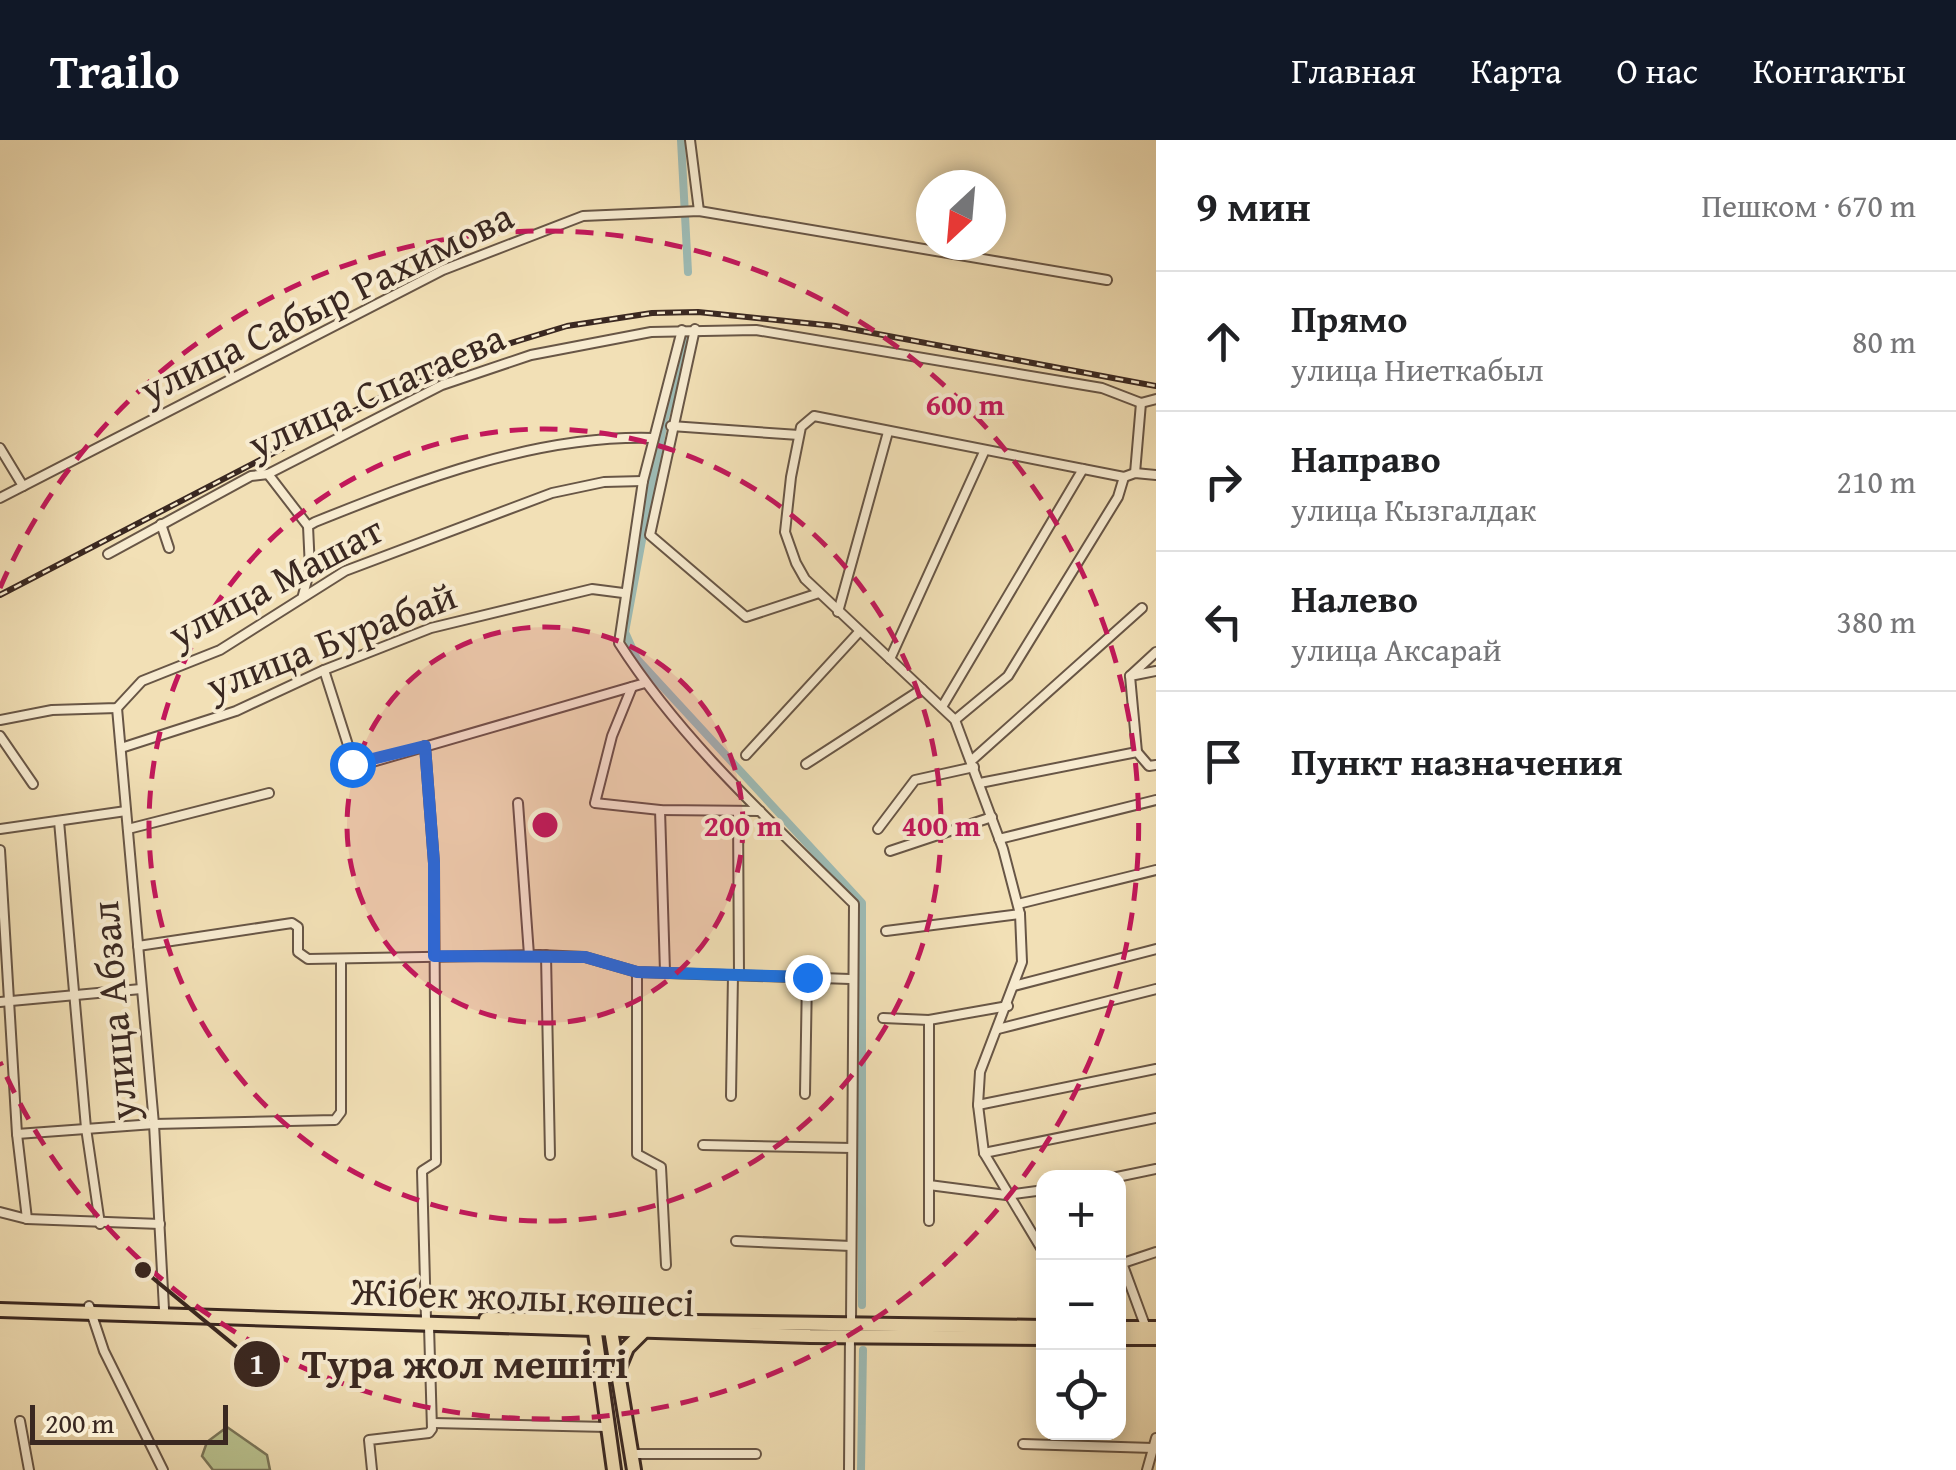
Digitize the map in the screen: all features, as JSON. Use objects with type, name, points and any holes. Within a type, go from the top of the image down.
[{"type":"main road","name":"Жібек жолы көшесі","points":[[0,1302],[428,1322],[851,1329],[1036,1338]]},
{"type":"main road","name":"Жібек жолы көшесі","points":[[0,1310],[164,1309],[572,1330],[594,1324]]},
{"type":"main road","points":[[594,1324],[614,1470]]},
{"type":"main road","name":"Жібек жолы көшесі","points":[[610,1325],[644,1331],[1036,1327]]},
{"type":"main road","points":[[610,1325],[634,1470]]},
{"type":"main road","points":[[1126,1329],[1153,1331]]},
{"type":"main road","points":[[572,1330],[598,1357]]},
{"type":"main road","points":[[618,1372],[627,1348],[644,1331]]},
{"type":"main road","points":[[1126,1336],[1153,1331]]},
{"type":"street","points":[[690,140],[694,211]]},
{"type":"street","name":"улица Сабыр Рахимова","points":[[0,498],[442,270],[583,216],[694,211],[1107,280]]},
{"type":"street","points":[[695,329],[650,535],[746,617],[819,593]]},
{"type":"street","name":"улица Спатаева","points":[[108,554],[252,476],[268,474],[399,404],[488,368],[600,339],[695,329],[756,330],[1102,388],[1141,403]]},
{"type":"street","points":[[682,330],[643,480],[623,592],[619,642],[645,683],[760,811],[854,904],[850,979],[849,1470]]},
{"type":"street","points":[[1135,473],[1141,403],[1156,399]]},
{"type":"street","points":[[1036,1241],[984,1154],[978,1105],[980,1072],[1008,1006],[1023,945],[1019,909],[999,839],[956,720],[805,579],[785,532],[799,436],[804,420],[814,416],[1124,477],[1135,473],[1156,475]]},
{"type":"street","points":[[671,426],[799,436]]},
{"type":"street","points":[[838,612],[888,432]]},
{"type":"street","points":[[308,526],[398,488],[547,446],[652,438]]},
{"type":"street","points":[[0,448],[22,486]]},
{"type":"street","points":[[890,659],[984,452]]},
{"type":"street","points":[[942,708],[1083,469]]},
{"type":"street","points":[[268,474],[308,526],[310,568],[303,595]]},
{"type":"street","points":[[956,720],[1008,676],[1118,497],[1124,477]]},
{"type":"street","name":"улица Машат","points":[[116,708],[142,680],[220,650],[303,595],[410,544],[552,493],[604,482],[643,480]]},
{"type":"street","points":[[161,524],[169,548]]},
{"type":"street","name":"улица Бурабай","points":[[121,748],[236,711],[324,670],[431,628],[592,589],[623,592]]},
{"type":"street","points":[[878,829],[915,780],[972,764],[1142,608]]},
{"type":"street","points":[[746,755],[859,632]]},
{"type":"street","points":[[1130,676],[1156,652]]},
{"type":"street","points":[[324,670],[355,766],[645,683]]},
{"type":"street","points":[[1130,676],[1156,671]]},
{"type":"street","points":[[1130,676],[1137,752],[1152,765]]},
{"type":"street","points":[[632,687],[612,736],[595,803],[660,810],[760,811]]},
{"type":"street","points":[[806,764],[922,689]]},
{"type":"street","points":[[0,720],[52,710],[116,708]]},
{"type":"street","name":"улица Абзал","points":[[116,708],[154,1124],[164,1309]]},
{"type":"street","points":[[0,736],[33,784]]},
{"type":"street","points":[[372,1470],[368,1440],[430,1434],[433,1423],[422,1171],[436,1162],[434,863],[425,746]]},
{"type":"street","points":[[980,783],[1137,752]]},
{"type":"street","points":[[128,829],[268,793]]},
{"type":"street","points":[[999,839],[1156,800]]},
{"type":"street","points":[[518,803],[529,955]]},
{"type":"street","points":[[660,810],[665,972]]},
{"type":"street","points":[[731,1096],[738,811]]},
{"type":"street","points":[[0,829],[126,812]]},
{"type":"street","points":[[890,851],[992,817]]},
{"type":"street","points":[[60,820],[86,1128],[100,1224]]},
{"type":"street","points":[[0,850],[17,1134],[27,1219]]},
{"type":"street","points":[[886,931],[1019,909],[1156,870]]},
{"type":"street","points":[[138,946],[292,923],[298,927],[298,952],[303,956],[546,955],[585,957],[637,972],[850,979]]},
{"type":"street","points":[[1014,986],[1156,949]]},
{"type":"street","points":[[546,955],[550,1156]]},
{"type":"street","points":[[17,1134],[339,1117],[342,958]]},
{"type":"street","points":[[637,972],[636,1154],[662,1167],[666,1265]]},
{"type":"street","points":[[806,1094],[807,977]]},
{"type":"street","points":[[0,1002],[142,989]]},
{"type":"street","points":[[998,1029],[1156,989]]},
{"type":"street","points":[[883,1018],[929,1020],[1008,1006]]},
{"type":"street","points":[[929,1020],[929,1221]]},
{"type":"street","points":[[978,1105],[1156,1069]]},
{"type":"street","points":[[984,1154],[1156,1118]]},
{"type":"street","points":[[703,1145],[852,1148]]},
{"type":"street","points":[[1126,1175],[1156,1169]]},
{"type":"street","points":[[929,1184],[1006,1196],[1036,1191]]},
{"type":"street","points":[[0,1212],[27,1219],[160,1224]]},
{"type":"street","points":[[736,1241],[851,1246]]},
{"type":"street","points":[[1126,1262],[1156,1252]]},
{"type":"street","points":[[1126,1270],[1153,1331]]},
{"type":"street","points":[[90,1309],[104,1352],[164,1470]]},
{"type":"street","points":[[20,1421],[29,1470]]},
{"type":"street","points":[[433,1423],[608,1427]]},
{"type":"street","points":[[1023,1444],[1154,1443],[1146,1470]]},
{"type":"street","points":[[631,1454],[756,1454]]},
{"type":"green space","points":[[227,1427],[267,1455],[270,1470],[213,1470],[202,1456],[207,1442]]},
{"type":"waterway","points":[[681,140],[688,272]]},
{"type":"waterway","points":[[689,337],[664,421],[625,632],[637,659],[862,903],[862,1305]]},
{"type":"waterway","points":[[861,1470],[863,1350]]},
{"type":"railway","points":[[0,595],[412,381],[468,356],[567,326],[652,313],[698,312],[835,326],[1156,386]]},
{"type":"place","name":"Тура жол мешіті","points":[[143,1270]]},
{"type":"route","points":[[352,764],[425,746],[434,863],[434,956],[585,957],[637,972],[807,977]]}]
